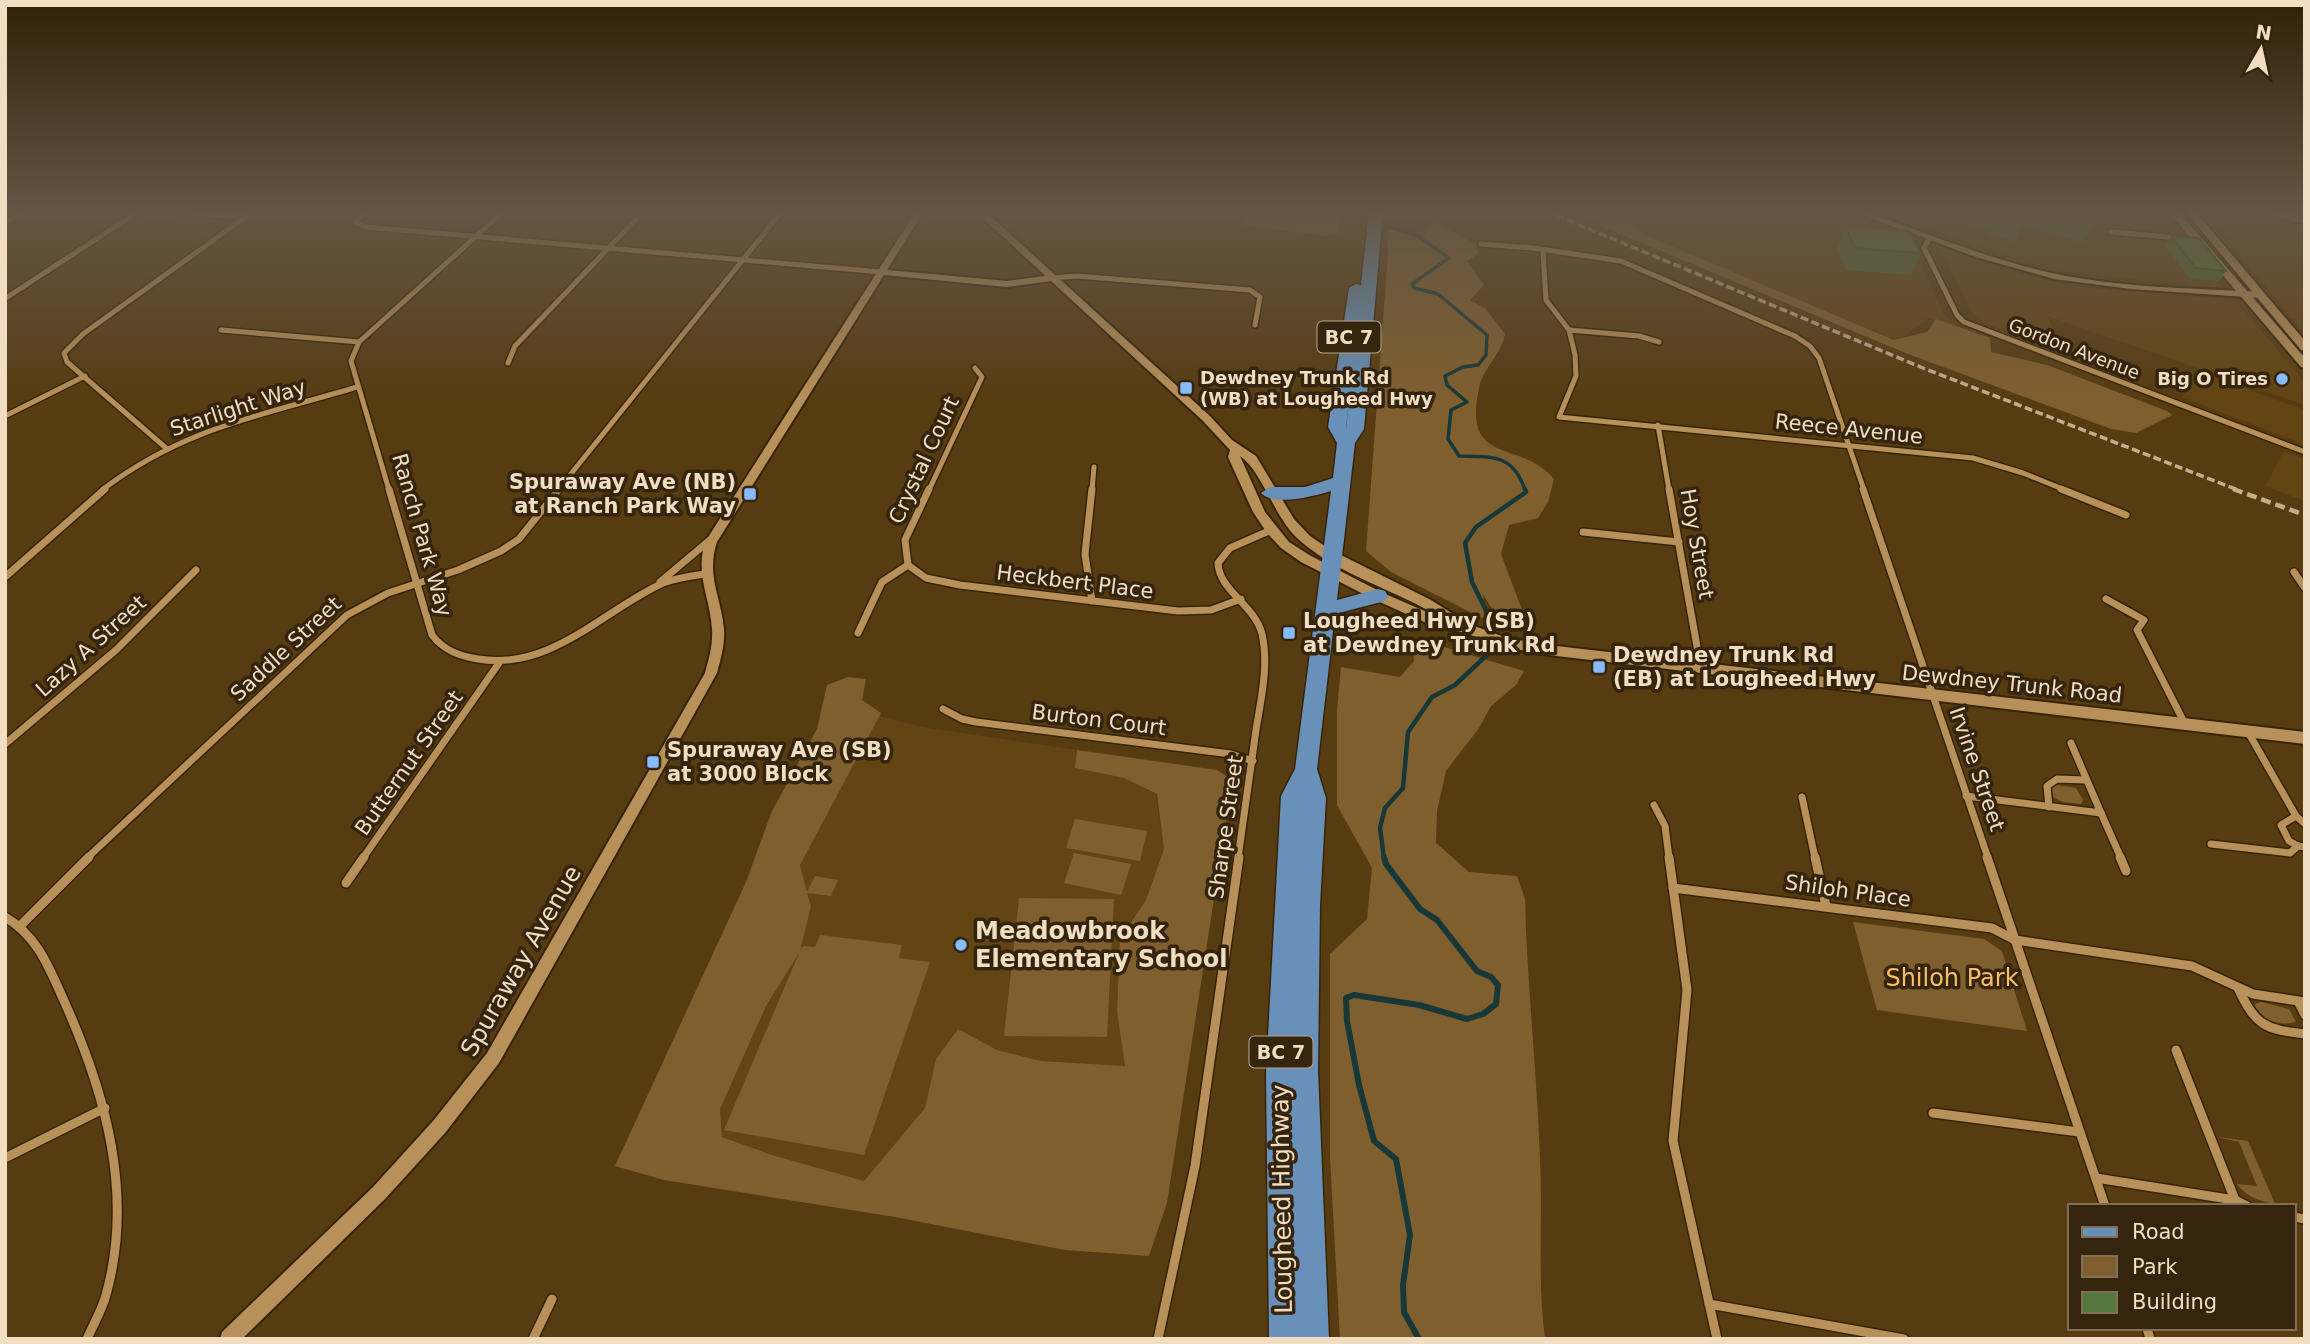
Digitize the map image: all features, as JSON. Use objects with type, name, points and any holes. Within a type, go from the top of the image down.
[{"type":"main road","name":"Dewdney Trunk Road","points":[[1047,274],[1206,418],[1236,449],[1247,453],[1278,509],[1332,564],[1378,596],[1438,623],[1468,629],[1517,645],[1701,670],[2305,738]]},
{"type":"main road","name":"Lougheed Highway","points":[[1285,1339],[1280,1073],[1292,796],[1306,769],[1346,443],[1355,429],[1366,274]]},
{"type":"main road","points":[[2227,274],[2305,365]]},
{"type":"main road","points":[[2243,274],[2305,348]]},
{"type":"main road","name":"Dewdney Trunk Road","points":[[1236,449],[1234,457],[1251,497],[1271,530],[1292,549],[1446,613],[1468,629]]},
{"type":"main road","points":[[1270,493],[1306,493],[1342,481]]},
{"type":"main road","points":[[1326,610],[1378,596]]},
{"type":"main road","name":"Lougheed Highway","points":[[1306,769],[1315,798],[1307,905],[1304,1071],[1313,1339]]},
{"type":"street","points":[[6,298],[43,274]]},
{"type":"street","points":[[166,448],[64,356],[68,347],[169,274]]},
{"type":"street","points":[[221,330],[359,342],[434,274]]},
{"type":"street","points":[[508,363],[515,346],[584,274]]},
{"type":"street","name":"Saddle Street","points":[[20,926],[76,869],[347,615],[371,599],[480,559],[519,539],[732,274]]},
{"type":"street","name":"Ranch Park Way","points":[[643,595],[714,537],[880,274]]},
{"type":"street","points":[[899,274],[1007,284],[1077,275],[1250,290],[1260,297],[1255,325]]},
{"type":"street","points":[[1544,274],[1546,300],[1569,330],[1639,336],[1659,342]]},
{"type":"street","name":"Irvine Street","points":[[1651,274],[1795,336],[1810,346],[1819,358],[2104,1204]]},
{"type":"street","name":"Gordon Avenue","points":[[1937,274],[1957,315],[1964,322],[2305,452]]},
{"type":"street","points":[[2045,274],[2074,280],[2261,295]]},
{"type":"street","name":"Reece Avenue","points":[[1569,330],[1573,342],[1576,376],[1559,417],[1983,460],[2023,473],[2126,516]]},
{"type":"street","name":"Ranch Park Way","points":[[359,342],[351,361],[357,387],[415,583],[432,635],[439,644],[459,655],[499,663],[524,658],[557,645],[669,581],[705,575]]},
{"type":"street","name":"Crystal Court","points":[[908,565],[905,540],[982,377],[975,368]]},
{"type":"street","points":[[5,416],[85,376]]},
{"type":"street","name":"Starlight Way","points":[[5,577],[113,483],[166,448],[241,419],[357,387]]},
{"type":"street","name":"Hoy Street","points":[[1658,425],[1701,670]]},
{"type":"street","points":[[1091,601],[1085,554],[1094,467]]},
{"type":"street","name":"Sharpe Street","points":[[1158,1339],[1195,1166],[1263,684],[1264,652],[1257,620],[1241,598],[1223,581],[1218,565],[1220,556],[1239,541],[1271,530]]},
{"type":"street","points":[[1584,532],[1679,542]]},
{"type":"street","name":"Spuraway Avenue","points":[[229,1339],[400,1171],[459,1103],[510,1032],[711,673],[719,639],[705,575],[706,556],[714,537]]},
{"type":"street","points":[[858,633],[882,582],[908,565]]},
{"type":"street","name":"Heckbert Place","points":[[908,565],[926,578],[945,583],[1197,612],[1211,610],[1241,598]]},
{"type":"street","name":"Lazy A Street","points":[[5,744],[108,657],[196,570]]},
{"type":"street","points":[[2294,572],[2305,588]]},
{"type":"street","points":[[2106,599],[2144,620],[2137,630],[2185,724]]},
{"type":"street","name":"Butternut Street","points":[[346,883],[499,663]]},
{"type":"street","name":"Burton Court","points":[[943,709],[962,719],[975,722],[1231,754],[1253,761]]},
{"type":"street","points":[[2248,732],[2296,816],[2305,824]]},
{"type":"street","points":[[2071,743],[2126,871]]},
{"type":"street","points":[[2049,807],[2047,786],[2057,779],[2087,780]]},
{"type":"street","points":[[1966,796],[2101,813]]},
{"type":"street","points":[[1802,797],[1826,906]]},
{"type":"street","points":[[1654,805],[1665,826],[1687,990],[1674,1142],[1717,1339]]},
{"type":"street","points":[[2296,816],[2281,825],[2289,841],[2301,847]]},
{"type":"street","points":[[2211,844],[2290,853],[2301,847]]},
{"type":"street","name":"Shiloh Place","points":[[1673,888],[1992,928],[2015,940],[2192,965],[2253,994],[2301,1002]]},
{"type":"street","points":[[5,918],[20,926],[32,938],[70,1012],[96,1077],[104,1108],[118,1207],[118,1244],[107,1294],[87,1339]]},
{"type":"street","points":[[2238,987],[2252,1018],[2264,1028],[2305,1034]]},
{"type":"street","points":[[2301,1002],[2305,1014]]},
{"type":"street","points":[[2176,1050],[2235,1200]]},
{"type":"street","points":[[5,1158],[104,1108]]},
{"type":"street","points":[[1934,1113],[2079,1132]]},
{"type":"street","points":[[2096,1178],[2235,1200],[2243,1204]]},
{"type":"street","points":[[533,1339],[552,1299]]},
{"type":"street","points":[[1709,1304],[1904,1339]]},
{"type":"shaded area","points":[[1736,274],[1925,274],[1944,314],[1957,326],[1928,318],[1899,341]]},
{"type":"shaded area","points":[[1953,274],[2021,274],[2077,287],[2235,300],[2305,382],[2305,405],[2047,316],[2054,330],[2041,345],[1984,323],[1973,314]]},
{"type":"shaded area","points":[[2081,274],[2213,274],[2224,288]]},
{"type":"shaded area","points":[[2256,274],[2305,274],[2305,334]]},
{"type":"shaded area","points":[[2202,373],[2305,410],[2305,445],[2182,397]]},
{"type":"shaded area","points":[[2284,451],[2305,459],[2305,501],[2265,486]]},
{"type":"shaded area","name":"Meadowbrook Elementary School","points":[[879,716],[922,727],[1077,750],[1075,768],[1124,778],[1156,794],[1164,849],[1146,900],[1120,939],[1117,1012],[1125,1066],[1041,1061],[997,1050],[958,1029],[936,1059],[925,1108],[864,1181],[772,1155],[722,1137],[720,1109],[766,1006],[799,952],[811,906],[800,865]]},
{"type":"green space","points":[[1387,274],[1476,274],[1484,285],[1470,300],[1486,309],[1505,334],[1479,388],[1476,413],[1479,430],[1486,441],[1540,467],[1554,479],[1548,502],[1538,518],[1509,525],[1501,554],[1530,631],[1503,627],[1483,594],[1484,619],[1391,572],[1366,551]]},
{"type":"green space","points":[[1716,274],[1737,274],[1894,340],[1927,332],[1936,319],[1990,338],[1991,352],[2047,365],[2172,415],[2136,433],[2111,429],[1908,354]]},
{"type":"green space","points":[[1424,641],[1524,671],[1516,685],[1491,706],[1479,728],[1446,771],[1437,811],[1436,843],[1469,872],[1517,876],[1525,899],[1539,1126],[1541,1294],[1545,1339],[1340,1339],[1330,1158],[1330,954],[1367,919],[1372,868],[1337,805],[1337,710],[1341,667],[1400,677],[1414,661],[1412,643]]},
{"type":"green space","points":[[848,677],[866,679],[862,700],[881,713],[800,865],[807,892],[815,876],[838,880],[831,896],[807,893],[811,906],[800,951],[803,946],[815,947],[820,935],[902,945],[899,958],[930,962],[864,1155],[724,1130],[799,953],[766,1006],[720,1109],[722,1137],[772,1155],[864,1181],[925,1108],[936,1059],[958,1029],[997,1050],[1041,1061],[1125,1066],[1117,1012],[1120,939],[1146,900],[1164,849],[1157,794],[1124,778],[1075,768],[1077,750],[1217,770],[1229,778],[1230,795],[1167,1203],[1149,1256],[1065,1250],[895,1217],[664,1180],[615,1166],[746,882],[772,811],[817,729],[827,685]]},
{"type":"green space","points":[[2057,785],[2076,788],[2083,800],[2081,804],[2063,802],[2053,797],[2051,787]]},
{"type":"green space","points":[[1075,819],[1147,831],[1140,861],[1066,848]]},
{"type":"green space","points":[[1074,853],[1131,864],[1121,895],[1064,883]]},
{"type":"green space","points":[[1019,898],[1114,899],[1107,1037],[1004,1036]]},
{"type":"green space","name":"Shiloh Park","points":[[1853,922],[1984,939],[2002,951],[2027,1031],[1877,1010]]},
{"type":"green space","points":[[2261,1002],[2289,1009],[2296,1022],[2279,1023],[2267,1020],[2255,1008],[2255,1004]]},
{"type":"green space","points":[[2218,1137],[2248,1141],[2275,1204],[2254,1198],[2237,1184],[2257,1186],[2239,1142]]},
{"type":"waterway","points":[[1427,274],[1412,284],[1414,288],[1438,294],[1487,335],[1486,355],[1478,365],[1463,367],[1445,376],[1447,385],[1467,402],[1451,410],[1448,439],[1459,456],[1492,458],[1508,464],[1520,478],[1525,490]]},
{"type":"waterway","points":[[1384,858],[1380,828],[1385,808],[1403,788],[1408,732],[1432,697],[1455,685],[1489,653],[1493,639],[1494,627],[1472,582],[1465,543],[1476,527],[1526,492],[1525,489]]},
{"type":"waterway","points":[[1384,857],[1386,864],[1420,909],[1437,920],[1477,971],[1491,977],[1498,985],[1496,1004],[1483,1014],[1467,1019],[1419,1005],[1354,995],[1346,998],[1347,1021],[1359,1085],[1374,1141],[1396,1159],[1410,1235],[1403,1285],[1404,1312],[1419,1339]]},
{"type":"railway","points":[[1697,274],[1923,368],[2238,490]]},
{"type":"railway","points":[[2233,489],[2305,515]]},
{"type":"place","name":"Big O Tires","points":[[2282,379]]},
{"type":"place","name":"Dewdney Trunk Rd (WB) at Lougheed Hwy","points":[[1186,388]]},
{"type":"place","name":"Spuraway Ave (NB) at Ranch Park Way","points":[[750,494]]},
{"type":"place","name":"Lougheed Hwy (SB) at Dewdney Trunk Rd","points":[[1289,633]]},
{"type":"place","name":"Dewdney Trunk Rd (EB) at Lougheed Hwy","points":[[1599,667]]},
{"type":"place","name":"Spuraway Ave (SB) at 3000 Block","points":[[653,762]]},
{"type":"place","name":"Meadowbrook Elementary School","points":[[961,945]]}]
